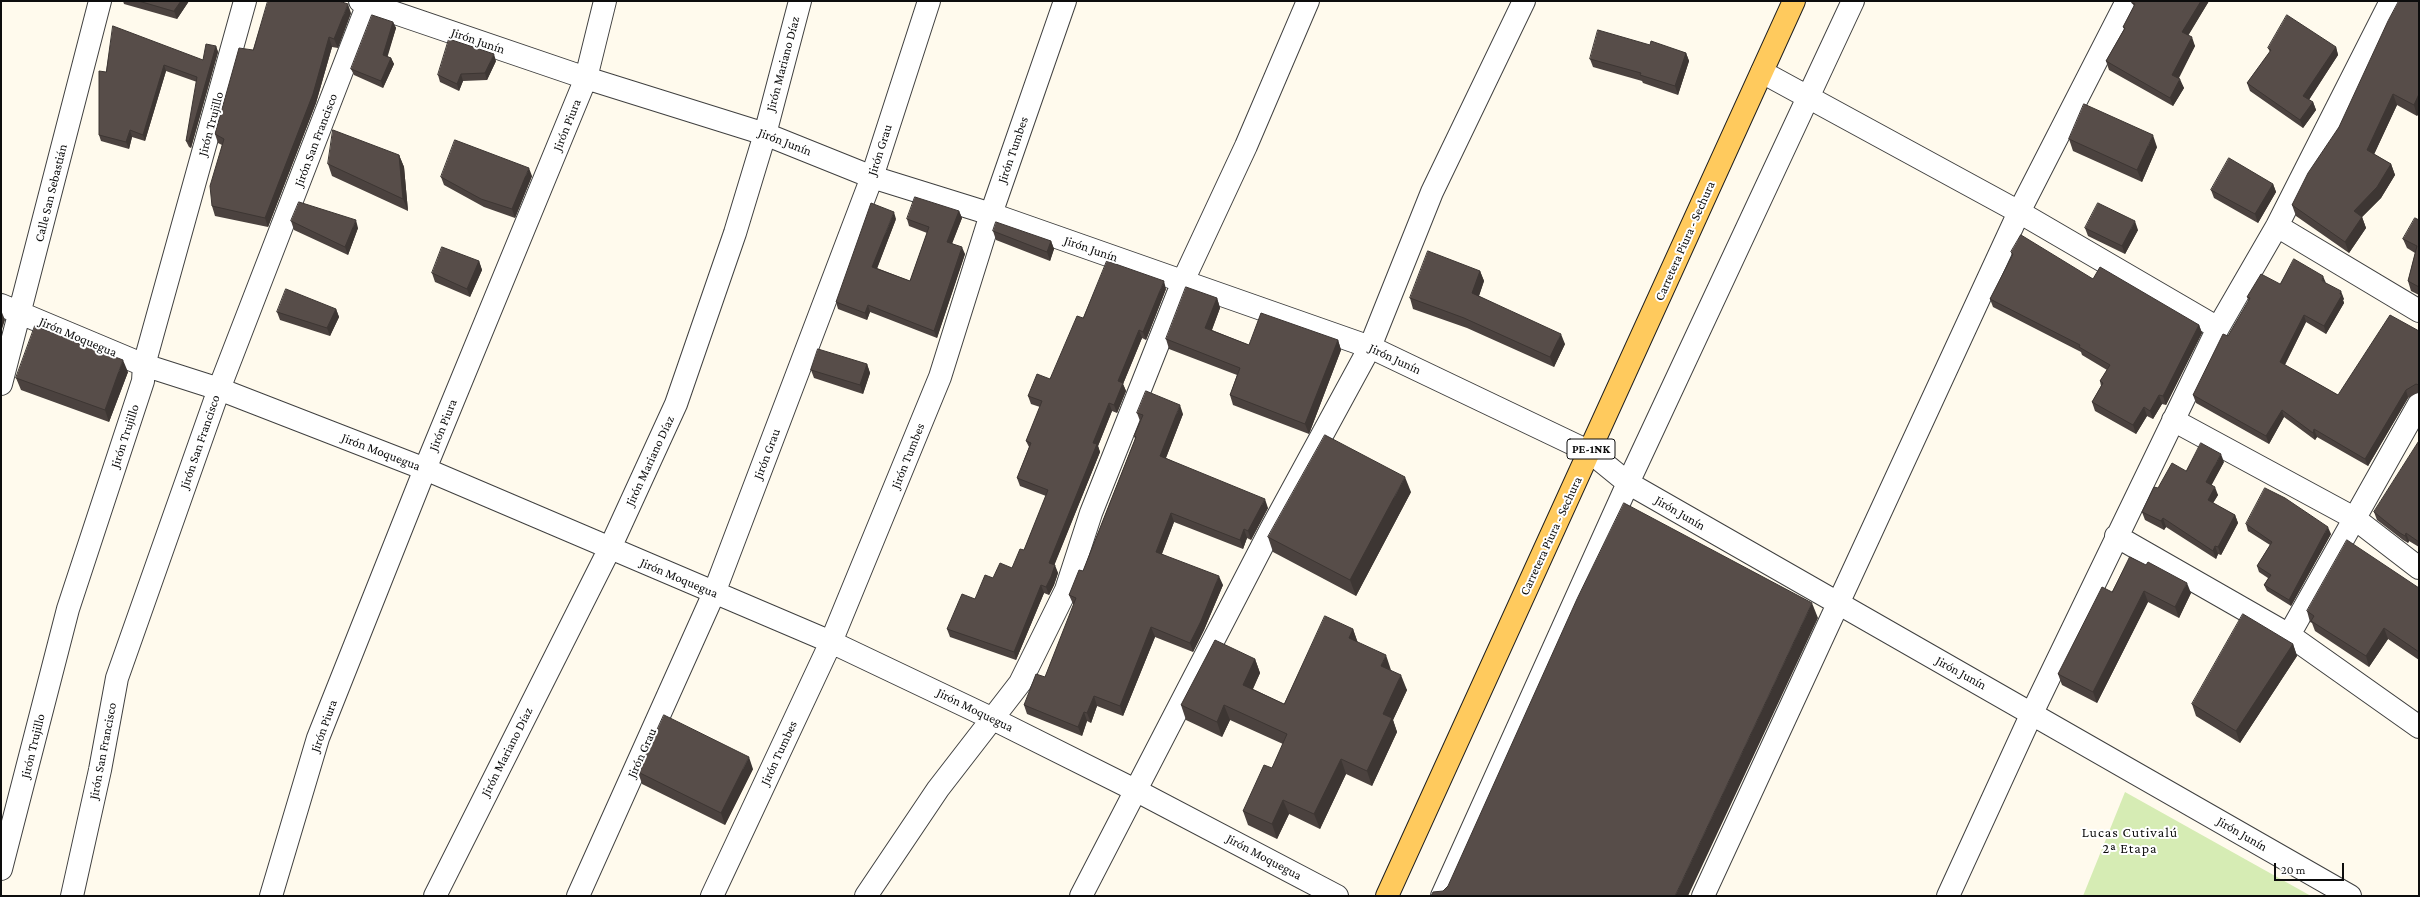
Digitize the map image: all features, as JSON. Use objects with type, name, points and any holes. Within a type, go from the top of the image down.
[{"type":"main road","name":"Carretera Piura - Sechura","points":[[1387,896],[1794,1]]},
{"type":"street","name":"Calle San Sebastián","points":[[1,384],[10,309],[100,1]]},
{"type":"street","name":"Jirón Trujillo","points":[[1,869],[68,609],[143,381],[144,365],[245,1]]},
{"type":"street","name":"Jirón Piura","points":[[271,896],[318,738],[425,469],[586,78],[605,1]]},
{"type":"street","name":"Jirón Mariano Díaz","points":[[435,896],[610,548],[676,404],[735,234],[765,134],[800,1]]},
{"type":"street","name":"Jirón Grau","points":[[578,896],[714,593],[872,177],[929,1]]},
{"type":"street","name":"Jirón Tumbes","points":[[712,896],[831,642],[940,377],[991,214],[1065,1]]},
{"type":"street","points":[[866,896],[938,789],[1020,683],[1066,590],[1091,513],[1182,281],[1246,146],[1308,1]]},
{"type":"street","points":[[1081,896],[1137,791],[1271,529],[1370,347],[1432,192],[1524,1]]},
{"type":"street","points":[[1442,896],[1628,483],[1853,1]]},
{"type":"street","points":[[1703,896],[2019,212],[2127,1]]},
{"type":"street","points":[[1948,896],[2032,712],[2218,328],[2277,226],[2391,1]]},
{"type":"street","name":"Jirón Junín","points":[[366,2],[586,78],[765,134],[872,177],[991,214],[1370,347],[1590,452],[1628,483],[1837,604],[2032,712],[2350,896]]},
{"type":"street","name":"Jirón San Francisco","points":[[72,896],[100,770],[117,678],[219,389],[366,2]]},
{"type":"street","points":[[1762,72],[2019,212],[2218,328]]},
{"type":"street","points":[[2277,226],[2419,311]]},
{"type":"street","name":"Jirón Moquegua","points":[[10,309],[144,365],[219,389],[425,469],[831,642],[993,719],[1137,791],[1337,896]]},
{"type":"street","points":[[2289,635],[2419,404]]},
{"type":"street","points":[[2173,420],[2354,518],[2419,568]]},
{"type":"street","points":[[2116,536],[2289,635],[2419,727]]},
{"type":"green space","points":[[2125,792],[2311,896],[2083,896]]},
{"type":"building","points":[[139,1],[181,1],[174,11]]},
{"type":"building","points":[[268,1],[339,1],[348,4],[334,39],[329,37],[313,94],[265,218],[212,206],[210,186],[224,139],[215,134],[239,48],[253,50]]},
{"type":"building","points":[[2133,1],[2201,1],[2182,32],[2192,37],[2172,75],[2180,79],[2170,98],[2106,61],[2125,28],[2123,27],[2135,4],[2132,3]]},
{"type":"building","points":[[2399,1],[2419,1],[2419,94],[2414,105],[2393,94],[2367,150],[2391,164],[2377,187],[2354,211],[2362,217],[2345,242],[2292,205],[2308,173],[2339,127],[2388,21]]},
{"type":"building","points":[[372,15],[393,22],[383,55],[391,58],[381,81],[351,69]]},
{"type":"building","points":[[2287,15],[2336,47],[2303,96],[2313,102],[2300,120],[2247,83],[2271,50],[2268,48]]},
{"type":"building","points":[[113,26],[203,60],[206,44],[216,46],[189,141],[186,141],[197,77],[164,65],[143,135],[130,130],[126,142],[99,135],[99,71],[106,72]]},
{"type":"building","points":[[1598,30],[1650,45],[1651,41],[1686,53],[1675,86],[1640,75],[1641,73],[1590,59]]},
{"type":"building","points":[[449,39],[494,54],[485,73],[461,74],[457,84],[438,75]]},
{"type":"building","points":[[2084,104],[2153,135],[2137,170],[2069,139]]},
{"type":"building","points":[[333,130],[399,155],[403,199],[328,164]]},
{"type":"building","points":[[455,140],[529,168],[512,209],[481,199],[441,177]]},
{"type":"building","points":[[2229,158],[2273,184],[2255,214],[2211,190]]},
{"type":"building","points":[[915,197],[959,211],[947,242],[962,247],[934,331],[868,305],[865,313],[836,302],[871,203],[894,212],[872,267],[910,281],[929,227],[907,219]]},
{"type":"building","points":[[299,202],[356,220],[345,247],[291,221]]},
{"type":"building","points":[[2098,203],[2135,221],[2122,246],[2085,228]]},
{"type":"building","points":[[2415,218],[2419,220],[2419,287],[2408,281],[2417,246],[2403,239]]},
{"type":"building","points":[[996,222],[1051,241],[1047,252],[993,231]]},
{"type":"building","points":[[2021,235],[2093,279],[2100,267],[2199,325],[2163,396],[2159,395],[2150,411],[2144,407],[2133,425],[2092,402],[2103,383],[2100,381],[2110,365],[2079,347],[2080,345],[1990,299],[2013,254],[2011,252]]},
{"type":"building","points":[[442,247],[479,261],[467,289],[432,273]]},
{"type":"building","points":[[1428,251],[1480,271],[1472,293],[1561,334],[1550,357],[1464,318],[1410,298]]},
{"type":"building","points":[[2294,259],[2323,276],[2322,281],[2341,291],[2340,294],[2342,295],[2324,326],[2304,315],[2280,362],[2338,395],[2390,315],[2419,331],[2419,385],[2416,384],[2406,390],[2365,459],[2314,429],[2313,433],[2282,410],[2266,436],[2193,395],[2223,334],[2228,336],[2250,298],[2247,297],[2261,274],[2280,284]]},
{"type":"building","points":[[1107,261],[1164,281],[1143,332],[1139,330],[1118,381],[1123,383],[1114,405],[1109,403],[1093,443],[1097,444],[1049,563],[1055,565],[1051,577],[1046,587],[1041,585],[1014,652],[947,629],[962,594],[975,599],[985,575],[993,578],[1000,563],[1012,568],[1020,549],[1024,550],[1048,490],[1017,478],[1031,443],[1026,441],[1042,401],[1028,396],[1037,374],[1050,379],[1077,316],[1083,318]]},
{"type":"building","points":[[1186,287],[1217,298],[1205,328],[1249,345],[1261,313],[1338,340],[1305,424],[1230,395],[1240,368],[1166,339]]},
{"type":"building","points":[[286,289],[336,309],[327,328],[277,312]]},
{"type":"building","points":[[35,326],[123,360],[105,410],[16,378]]},
{"type":"building","points":[[818,349],[867,364],[860,385],[811,370]]},
{"type":"building","points":[[1146,391],[1180,405],[1160,456],[1265,499],[1248,531],[1244,529],[1240,540],[1171,513],[1156,552],[1219,576],[1201,621],[1190,643],[1151,627],[1120,706],[1094,696],[1087,713],[1084,712],[1078,727],[1024,705],[1036,674],[1045,677],[1076,598],[1069,595],[1079,570],[1083,571],[1136,437],[1134,436],[1143,415],[1137,413]]},
{"type":"building","points":[[1325,435],[1405,477],[1350,580],[1268,537]]},
{"type":"building","points":[[2419,441],[2419,542],[2406,533],[2405,536],[2400,533],[2374,512]]},
{"type":"building","points":[[2201,443],[2221,454],[2206,482],[2215,487],[2208,500],[2235,515],[2218,547],[2215,546],[2213,551],[2163,518],[2161,521],[2142,512],[2154,487],[2158,488],[2172,463],[2186,471]]},
{"type":"building","points":[[2265,488],[2285,498],[2328,527],[2289,600],[2264,585],[2271,575],[2257,566],[2272,542],[2246,524]]},
{"type":"building","points":[[1624,503],[1812,603],[1675,896],[1431,896],[1433,892],[1443,891],[1448,886],[1577,599]]},
{"type":"building","points":[[2347,540],[2419,588],[2419,652],[2384,628],[2366,656],[2311,621],[2314,616],[2307,611]]},
{"type":"building","points":[[2130,557],[2146,565],[2148,562],[2187,583],[2175,607],[2144,591],[2093,692],[2058,674],[2102,587],[2112,592]]},
{"type":"building","points":[[2243,614],[2293,644],[2236,731],[2192,704]]},
{"type":"building","points":[[1325,616],[1353,629],[1349,638],[1386,655],[1381,666],[1401,675],[1383,714],[1392,718],[1367,771],[1341,759],[1314,814],[1283,800],[1272,824],[1243,811],[1264,765],[1272,768],[1287,734],[1224,705],[1217,722],[1181,705],[1215,640],[1255,659],[1243,685],[1284,704]]},
{"type":"building","points":[[664,715],[749,757],[721,813],[638,772]]},
{"type":"district","name":"Lucas Cutivalú 2ª Etapa","points":[[2130,842]]}]
